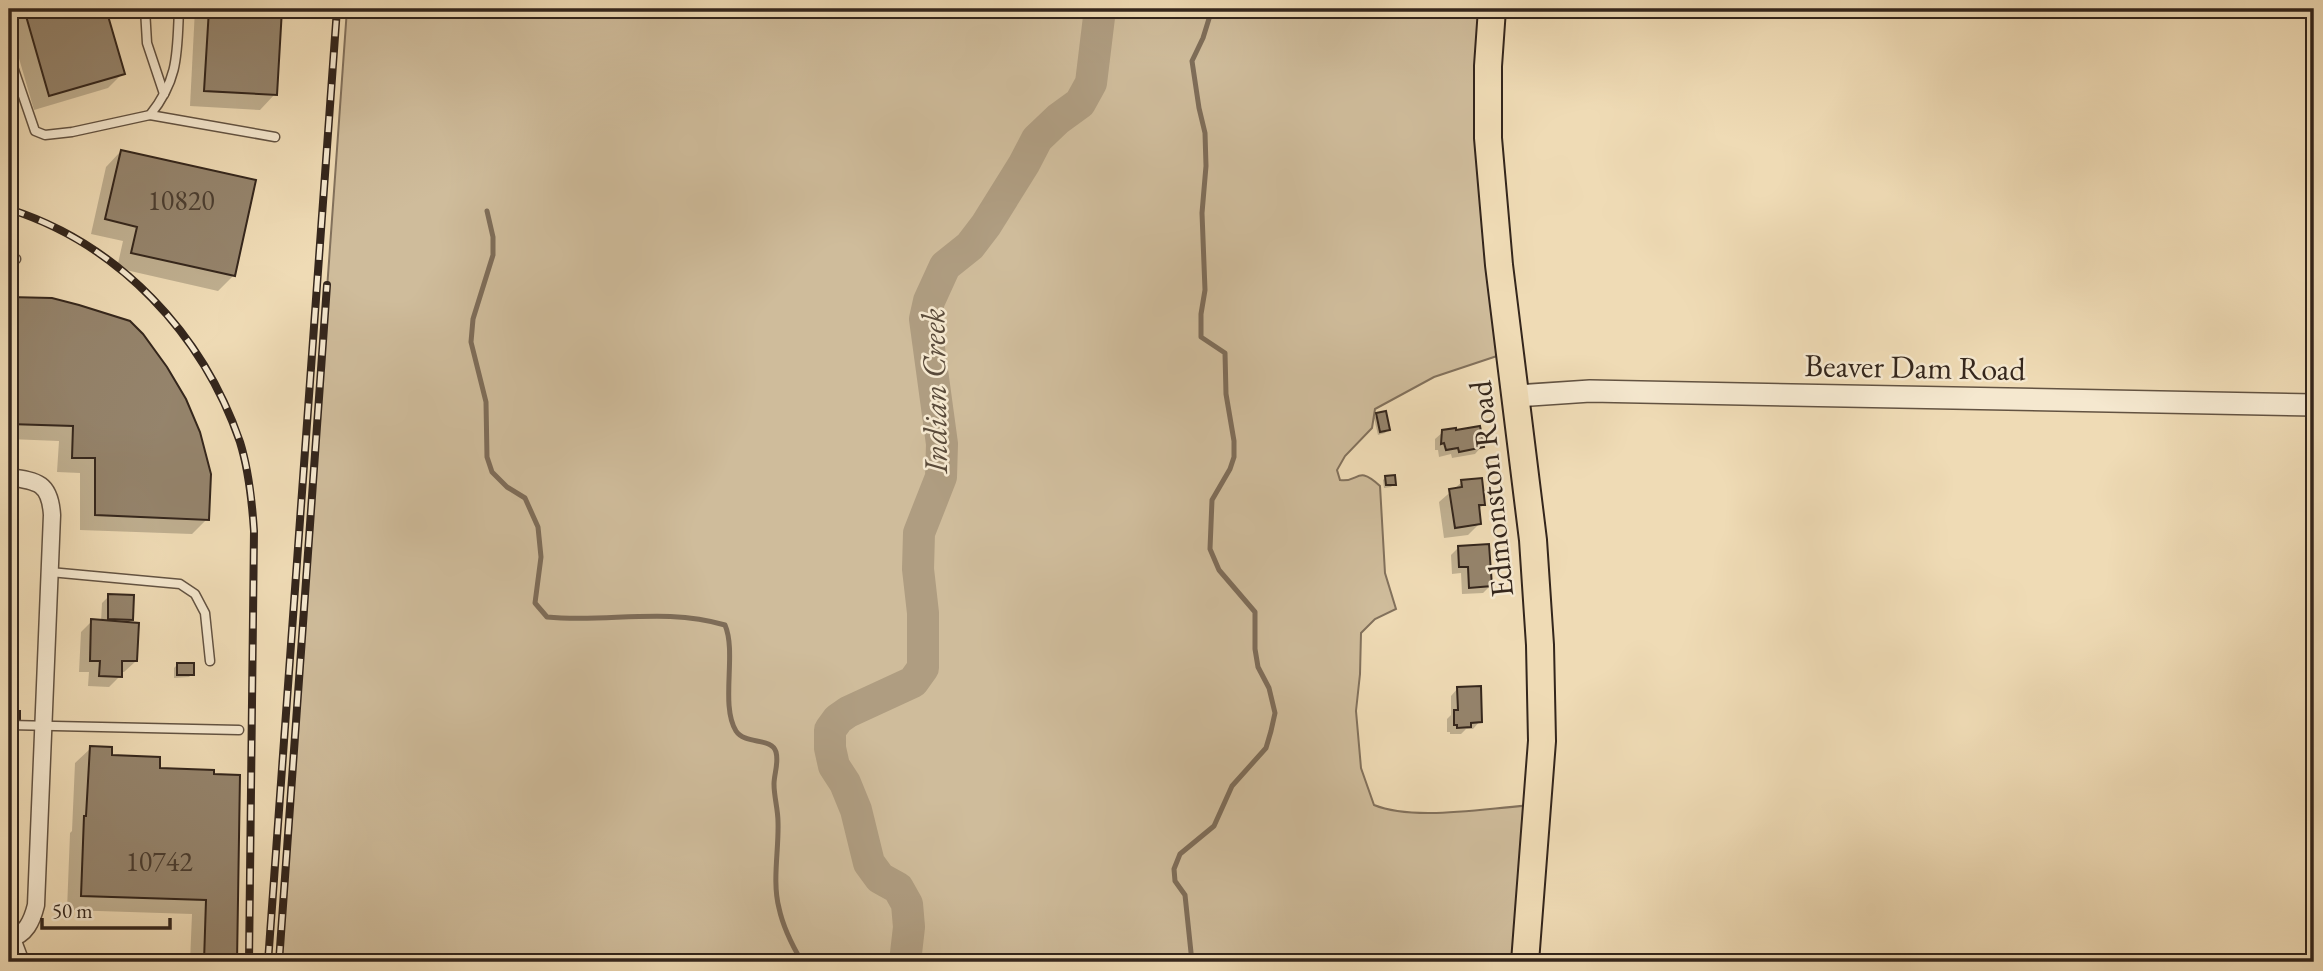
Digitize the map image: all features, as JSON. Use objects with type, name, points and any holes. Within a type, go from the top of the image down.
[{"type":"main road","name":"Edmonston Road","points":[[1492,9],[1488,66],[1488,138],[1499,265],[1533,540],[1541,673],[1542,741],[1525,962]]},
{"type":"street","name":"Beaver Dam Road","points":[[1515,396],[1590,391],[2314,405]]},
{"type":"street","points":[[9,477],[39,484],[46,488],[51,498],[36,905],[29,925],[12,939]]},
{"type":"lane","points":[[145,9],[147,43],[165,94]]},
{"type":"lane","points":[[150,115],[165,94],[176,67],[179,9]]},
{"type":"lane","points":[[9,55],[13,79],[35,131],[45,135],[72,132],[150,115],[275,137]]},
{"type":"lane","points":[[50,572],[180,584],[195,594],[205,613],[211,661]]},
{"type":"lane","points":[[9,725],[239,730]]},
{"type":"lane","points":[[12,939],[25,962]]},
{"type":"shaded area","points":[[347,9],[1492,9],[1509,352],[1434,377],[1375,409],[1372,428],[1345,456],[1337,470],[1340,480],[1362,475],[1380,486],[1385,573],[1396,609],[1375,619],[1361,633],[1356,711],[1361,768],[1374,805],[1391,810],[1432,813],[1536,805],[1525,962],[279,962]]},
{"type":"building","points":[[24,9],[106,9],[125,74],[49,96]]},
{"type":"building","points":[[209,9],[282,9],[277,95],[204,91]]},
{"type":"building","points":[[121,150],[256,180],[235,276],[131,253],[137,227],[105,219]]},
{"type":"building","points":[[9,297],[52,298],[79,305],[130,321],[143,334],[186,399],[200,432],[211,474],[209,520],[95,515],[95,458],[72,458],[73,426],[9,424]]},
{"type":"building","points":[[1386,411],[1390,430],[1380,432],[1376,413]]},
{"type":"building","points":[[1480,426],[1484,447],[1459,452],[1458,448],[1446,450],[1444,443],[1441,444],[1442,430]]},
{"type":"building","points":[[1395,475],[1396,485],[1386,485],[1385,476]]},
{"type":"building","points":[[1482,478],[1485,505],[1479,505],[1481,524],[1455,528],[1449,489],[1462,487],[1461,480]]},
{"type":"building","points":[[1489,544],[1492,586],[1469,588],[1468,567],[1459,567],[1458,546]]},
{"type":"building","points":[[108,594],[134,595],[133,620],[108,619]]},
{"type":"building","points":[[91,619],[139,623],[137,661],[122,661],[122,677],[99,676],[100,661],[90,661]]},
{"type":"building","points":[[177,663],[194,663],[194,675],[177,675]]},
{"type":"building","points":[[1481,686],[1482,722],[1471,723],[1471,727],[1457,728],[1457,725],[1454,725],[1454,710],[1458,710],[1457,687]]},
{"type":"building","points":[[9,711],[20,711],[20,721],[9,720]]},
{"type":"building","points":[[90,746],[112,747],[112,755],[160,757],[160,768],[214,770],[214,774],[240,775],[237,962],[204,962],[206,900],[81,896]]},
{"type":"waterway","name":"Indian Creek","points":[[905,962],[909,927],[907,904],[898,888],[880,878],[869,863],[856,810],[845,783],[834,766],[830,730],[838,719],[848,712],[913,682],[923,668],[919,533],[941,477],[942,444],[925,319],[929,301],[945,266],[970,246],[986,225],[1037,139],[1080,103],[1091,83],[1100,9]]},
{"type":"waterway","points":[[1192,962],[1185,895],[1175,881],[1174,869],[1180,854],[1214,826],[1232,786],[1266,748],[1275,713],[1269,688],[1258,667],[1255,612],[1219,570],[1210,549],[1212,500],[1234,457],[1226,394],[1225,353],[1201,337],[1205,290],[1202,213],[1206,166],[1205,133],[1192,61],[1212,9]]},
{"type":"waterway","points":[[487,211],[493,237],[493,255],[473,319],[471,342],[486,402],[487,457],[492,472],[507,487],[525,498],[538,527],[541,557],[535,603],[547,617],[658,616],[725,625],[730,650],[731,720],[740,735],[769,744],[776,752],[774,784],[778,822],[777,898],[785,929],[802,962]]},
{"type":"railway","points":[[268,962],[337,9]]},
{"type":"railway","points":[[9,209],[49,225],[86,245],[121,270],[152,298],[180,330],[204,365],[224,402],[240,442],[250,486],[254,531],[249,962]]},
{"type":"railway","points":[[279,962],[327,285]]}]
